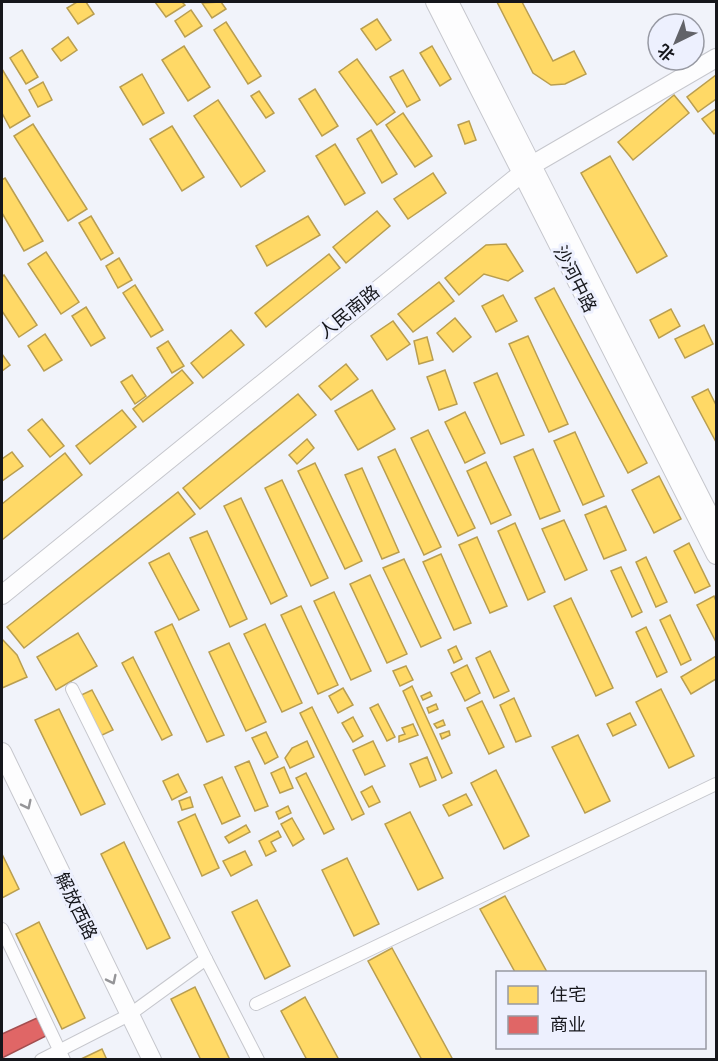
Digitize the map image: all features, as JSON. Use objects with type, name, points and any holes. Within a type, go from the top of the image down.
[{"type":"main road","name":"沙河中路","points":[[435,2],[717,528]]},
{"type":"main road","name":"沙河中路","points":[[449,2],[526,169],[717,555]]},
{"type":"main road","name":"人民南路","points":[[2,595],[526,169],[717,58]]},
{"type":"main road","name":"解放西路","points":[[2,752],[152,1059]]},
{"type":"street","points":[[72,689],[258,1059]]},
{"type":"street","points":[[256,1004],[717,784]]},
{"type":"street","points":[[2,929],[62,1054]]},
{"type":"street","points":[[41,1059],[62,1054],[129,1015],[206,959]]},
{"type":"building: 住宅","points":[[77,2],[86,2],[94,14],[78,24],[67,8]]},
{"type":"building: 住宅","points":[[155,2],[182,2],[185,5],[166,17]]},
{"type":"building: 住宅","points":[[221,2],[226,9],[212,18],[202,3]]},
{"type":"building: 住宅","points":[[497,2],[522,2],[553,61],[574,51],[586,74],[565,84],[551,85],[533,73]]},
{"type":"building: 住宅","points":[[191,10],[202,26],[185,37],[175,21]]},
{"type":"building: 住宅","points":[[377,19],[391,40],[376,50],[361,29]]},
{"type":"building: 住宅","points":[[226,22],[261,76],[248,84],[214,30]]},
{"type":"building: 住宅","points":[[68,37],[77,50],[61,61],[52,49]]},
{"type":"building: 住宅","points":[[184,46],[210,87],[188,101],[162,60]]},
{"type":"building: 住宅","points":[[432,46],[451,79],[440,86],[420,53]]},
{"type":"building: 住宅","points":[[22,50],[38,77],[26,84],[10,58]]},
{"type":"building: 住宅","points":[[357,59],[395,112],[377,125],[339,72]]},
{"type":"building: 住宅","points":[[2,69],[30,116],[10,128],[2,113]]},
{"type":"building: 住宅","points":[[403,70],[420,100],[407,107],[390,77]]},
{"type":"building: 住宅","points":[[142,74],[164,113],[143,125],[120,87]]},
{"type":"building: 住宅","points":[[716,75],[716,99],[698,112],[687,97]]},
{"type":"building: 住宅","points":[[43,82],[52,100],[38,107],[29,90]]},
{"type":"building: 住宅","points":[[315,89],[338,126],[322,136],[299,99]]},
{"type":"building: 住宅","points":[[259,91],[274,113],[266,118],[251,96]]},
{"type":"building: 住宅","points":[[674,95],[689,113],[633,160],[618,142]]},
{"type":"building: 住宅","points":[[218,100],[265,171],[241,187],[194,116]]},
{"type":"building: 住宅","points":[[716,109],[716,132],[714,134],[702,119]]},
{"type":"building: 住宅","points":[[403,113],[432,156],[415,167],[386,125]]},
{"type":"building: 住宅","points":[[469,121],[476,140],[465,144],[458,125]]},
{"type":"building: 住宅","points":[[33,124],[87,209],[68,221],[14,136]]},
{"type":"building: 住宅","points":[[172,126],[204,177],[182,191],[150,139]]},
{"type":"building: 住宅","points":[[371,130],[397,174],[382,183],[357,139]]},
{"type":"building: 住宅","points":[[335,144],[365,193],[345,205],[316,156]]},
{"type":"building: 住宅","points":[[610,156],[667,256],[637,273],[581,173]]},
{"type":"building: 住宅","points":[[433,173],[446,193],[408,219],[394,199]]},
{"type":"building: 住宅","points":[[5,178],[43,241],[24,251],[2,213],[2,180]]},
{"type":"building: 住宅","points":[[377,211],[390,226],[346,263],[333,247]]},
{"type":"building: 住宅","points":[[91,216],[113,253],[101,260],[79,223]]},
{"type":"building: 住宅","points":[[308,216],[320,235],[267,266],[256,246]]},
{"type":"building: 住宅","points":[[506,244],[523,271],[508,281],[484,274],[459,295],[445,278],[486,245]]},
{"type":"building: 住宅","points":[[46,252],[79,302],[61,314],[28,264]]},
{"type":"building: 住宅","points":[[329,254],[340,268],[266,327],[255,313]]},
{"type":"building: 住宅","points":[[119,258],[132,280],[118,288],[106,266]]},
{"type":"building: 住宅","points":[[4,275],[37,325],[19,337],[2,311],[2,277]]},
{"type":"building: 住宅","points":[[439,282],[454,301],[413,332],[398,314]]},
{"type":"building: 住宅","points":[[135,285],[163,330],[151,337],[123,293]]},
{"type":"building: 住宅","points":[[554,288],[647,463],[628,473],[535,298]]},
{"type":"building: 住宅","points":[[503,295],[517,321],[496,332],[482,306]]},
{"type":"building: 住宅","points":[[86,307],[105,338],[91,346],[72,316]]},
{"type":"building: 住宅","points":[[671,309],[680,326],[659,338],[650,320]]},
{"type":"building: 住宅","points":[[455,318],[471,337],[453,352],[437,333]]},
{"type":"building: 住宅","points":[[393,321],[410,344],[387,360],[371,336]]},
{"type":"building: 住宅","points":[[704,325],[713,344],[685,358],[675,339]]},
{"type":"building: 住宅","points":[[231,330],[244,345],[203,378],[191,363]]},
{"type":"building: 住宅","points":[[45,334],[62,360],[44,371],[28,346]]},
{"type":"building: 住宅","points":[[528,336],[568,424],[549,432],[509,344]]},
{"type":"building: 住宅","points":[[427,337],[433,360],[419,364],[414,341]]},
{"type":"building: 住宅","points":[[168,341],[184,366],[172,373],[157,348]]},
{"type":"building: 住宅","points":[[2,354],[10,365],[2,371]]},
{"type":"building: 住宅","points":[[346,364],[358,379],[331,400],[319,386]]},
{"type":"building: 住宅","points":[[182,370],[193,383],[143,422],[133,409]]},
{"type":"building: 住宅","points":[[445,370],[457,404],[439,410],[427,377]]},
{"type":"building: 住宅","points":[[497,373],[524,435],[501,444],[474,383]]},
{"type":"building: 住宅","points":[[132,375],[146,396],[135,404],[121,382]]},
{"type":"building: 住宅","points":[[708,389],[716,405],[716,442],[692,397]]},
{"type":"building: 住宅","points":[[372,390],[395,429],[358,450],[335,411]]},
{"type":"building: 住宅","points":[[298,394],[316,415],[200,509],[183,488]]},
{"type":"building: 住宅","points":[[122,410],[136,427],[90,464],[76,446]]},
{"type":"building: 住宅","points":[[465,412],[485,453],[465,463],[445,422]]},
{"type":"building: 住宅","points":[[42,419],[64,446],[50,457],[28,430]]},
{"type":"building: 住宅","points":[[428,430],[475,528],[458,536],[411,438]]},
{"type":"building: 住宅","points":[[575,432],[604,496],[583,505],[554,441]]},
{"type":"building: 住宅","points":[[307,439],[314,448],[297,464],[289,455]]},
{"type":"building: 住宅","points":[[395,449],[441,547],[424,555],[378,457]]},
{"type":"building: 住宅","points":[[533,449],[560,511],[540,519],[514,457]]},
{"type":"building: 住宅","points":[[12,452],[23,466],[2,481],[2,459]]},
{"type":"building: 住宅","points":[[65,453],[82,475],[2,540],[2,504]]},
{"type":"building: 住宅","points":[[486,462],[511,515],[491,524],[467,471]]},
{"type":"building: 住宅","points":[[315,463],[362,561],[345,569],[298,471]]},
{"type":"building: 住宅","points":[[362,468],[399,552],[382,559],[345,475]]},
{"type":"building: 住宅","points":[[659,476],[681,519],[654,533],[632,490]]},
{"type":"building: 住宅","points":[[282,480],[328,578],[311,586],[265,488]]},
{"type":"building: 住宅","points":[[178,492],[195,514],[24,648],[7,627]]},
{"type":"building: 住宅","points":[[241,498],[287,596],[271,604],[224,506]]},
{"type":"building: 住宅","points":[[606,506],[626,550],[604,559],[585,515]]},
{"type":"building: 住宅","points":[[564,520],[587,570],[565,580],[542,529]]},
{"type":"building: 住宅","points":[[515,523],[545,592],[528,600],[498,531]]},
{"type":"building: 住宅","points":[[207,531],[247,619],[230,627],[190,538]]},
{"type":"building: 住宅","points":[[477,537],[507,606],[490,613],[459,545]]},
{"type":"building: 住宅","points":[[689,543],[710,586],[695,593],[674,551]]},
{"type":"building: 住宅","points":[[169,553],[199,610],[179,620],[149,563]]},
{"type":"building: 住宅","points":[[441,554],[471,623],[454,630],[423,562]]},
{"type":"building: 住宅","points":[[646,557],[667,602],[656,607],[636,562]]},
{"type":"building: 住宅","points":[[404,559],[441,638],[421,647],[383,568]]},
{"type":"building: 住宅","points":[[621,567],[642,612],[632,617],[611,571]]},
{"type":"building: 住宅","points":[[370,575],[407,654],[387,663],[350,584]]},
{"type":"building: 住宅","points":[[334,592],[371,671],[351,680],[314,601]]},
{"type":"building: 住宅","points":[[714,596],[716,601],[716,642],[697,605]]},
{"type":"building: 住宅","points":[[571,598],[613,688],[596,696],[554,606]]},
{"type":"building: 住宅","points":[[301,606],[338,685],[318,694],[281,615]]},
{"type":"building: 住宅","points":[[670,615],[691,660],[681,665],[660,620]]},
{"type":"building: 住宅","points":[[172,624],[224,735],[207,742],[155,632]]},
{"type":"building: 住宅","points":[[265,624],[302,703],[282,712],[244,634]]},
{"type":"building: 住宅","points":[[646,627],[667,672],[657,677],[636,632]]},
{"type":"building: 住宅","points":[[78,633],[97,666],[56,690],[37,657]]},
{"type":"building: 住宅","points":[[2,639],[17,655],[27,677],[2,688]]},
{"type":"building: 住宅","points":[[229,643],[266,722],[246,731],[209,652]]},
{"type":"building: 住宅","points":[[456,646],[462,659],[454,663],[448,650]]},
{"type":"building: 住宅","points":[[490,651],[509,691],[494,698],[476,658]]},
{"type":"building: 住宅","points":[[716,656],[716,679],[691,694],[681,677]]},
{"type":"building: 住宅","points":[[133,657],[172,735],[162,740],[122,663]]},
{"type":"building: 住宅","points":[[467,665],[480,693],[465,701],[451,673]]},
{"type":"building: 住宅","points":[[406,666],[413,680],[400,686],[393,671]]},
{"type":"building: 住宅","points":[[412,686],[452,773],[442,778],[403,691]]},
{"type":"building: 住宅","points":[[343,688],[353,705],[338,713],[329,696]]},
{"type":"building: 住宅","points":[[661,689],[694,756],[669,768],[636,702]]},
{"type":"building: 住宅","points":[[92,690],[113,730],[100,736],[79,696]]},
{"type":"building: 住宅","points":[[430,692],[432,696],[423,700],[421,696]]},
{"type":"building: 住宅","points":[[514,698],[531,736],[516,742],[500,705]]},
{"type":"building: 住宅","points":[[482,701],[504,747],[489,754],[467,708]]},
{"type":"building: 住宅","points":[[378,704],[395,737],[387,741],[370,708]]},
{"type":"building: 住宅","points":[[436,704],[438,709],[429,713],[427,708]]},
{"type":"building: 住宅","points":[[312,707],[364,814],[352,820],[300,713]]},
{"type":"building: 住宅","points":[[59,709],[105,804],[81,815],[35,720]]},
{"type":"building: 住宅","points":[[630,713],[636,725],[613,736],[607,724]]},
{"type":"building: 住宅","points":[[353,717],[363,736],[353,742],[342,723]]},
{"type":"building: 住宅","points":[[443,720],[445,725],[437,728],[434,724]]},
{"type":"building: 住宅","points":[[413,724],[418,735],[399,742],[399,736],[405,734],[402,728]]},
{"type":"building: 住宅","points":[[449,731],[450,735],[442,739],[440,734]]},
{"type":"building: 住宅","points":[[266,732],[278,757],[265,764],[252,738]]},
{"type":"building: 住宅","points":[[578,735],[610,801],[585,813],[552,747]]},
{"type":"building: 住宅","points":[[307,741],[314,757],[290,768],[285,758],[292,748]]},
{"type":"building: 住宅","points":[[373,741],[385,766],[365,775],[353,750]]},
{"type":"building: 住宅","points":[[427,757],[436,780],[420,787],[410,764]]},
{"type":"building: 住宅","points":[[249,761],[268,806],[255,811],[235,767]]},
{"type":"building: 住宅","points":[[284,767],[293,788],[280,793],[271,773]]},
{"type":"building: 住宅","points":[[496,770],[529,836],[504,849],[471,783]]},
{"type":"building: 住宅","points":[[306,773],[334,829],[324,834],[296,778]]},
{"type":"building: 住宅","points":[[178,774],[187,792],[172,800],[163,781]]},
{"type":"building: 住宅","points":[[222,777],[240,816],[222,824],[204,785]]},
{"type":"building: 住宅","points":[[372,786],[380,802],[369,807],[361,792]]},
{"type":"building: 住宅","points":[[466,794],[472,805],[449,816],[443,805]]},
{"type":"building: 住宅","points":[[190,797],[193,807],[182,810],[179,801]]},
{"type":"building: 住宅","points":[[288,806],[291,813],[279,819],[276,812]]},
{"type":"building: 住宅","points":[[410,812],[443,878],[418,890],[385,824]]},
{"type":"building: 住宅","points":[[195,814],[219,868],[202,876],[178,822]]},
{"type":"building: 住宅","points":[[292,818],[304,839],[293,846],[281,824]]},
{"type":"building: 住宅","points":[[246,825],[250,832],[229,843],[225,837]]},
{"type":"building: 住宅","points":[[278,831],[281,837],[271,842],[276,851],[266,856],[259,841]]},
{"type":"building: 住宅","points":[[124,842],[170,938],[147,949],[101,854]]},
{"type":"building: 住宅","points":[[245,851],[252,865],[231,876],[223,861]]},
{"type":"building: 住宅","points":[[2,854],[19,889],[2,898]]},
{"type":"building: 住宅","points":[[347,858],[379,924],[354,936],[322,870]]},
{"type":"building: 住宅","points":[[505,896],[546,971],[514,971],[480,909]]},
{"type":"building: 住宅","points":[[257,900],[290,966],[265,979],[232,912]]},
{"type":"building: 住宅","points":[[39,922],[85,1018],[62,1029],[16,934]]},
{"type":"building: 住宅","points":[[392,948],[453,1060],[422,1060],[368,961]]},
{"type":"building: 住宅","points":[[195,987],[230,1060],[201,1060],[171,999]]},
{"type":"building: 住宅","points":[[305,997],[339,1060],[307,1060],[281,1011]]},
{"type":"building: 住宅","points":[[102,1049],[107,1060],[79,1060]]},
{"type":"building: 商业","points":[[37,1018],[46,1036],[2,1058],[2,1034]]}]
